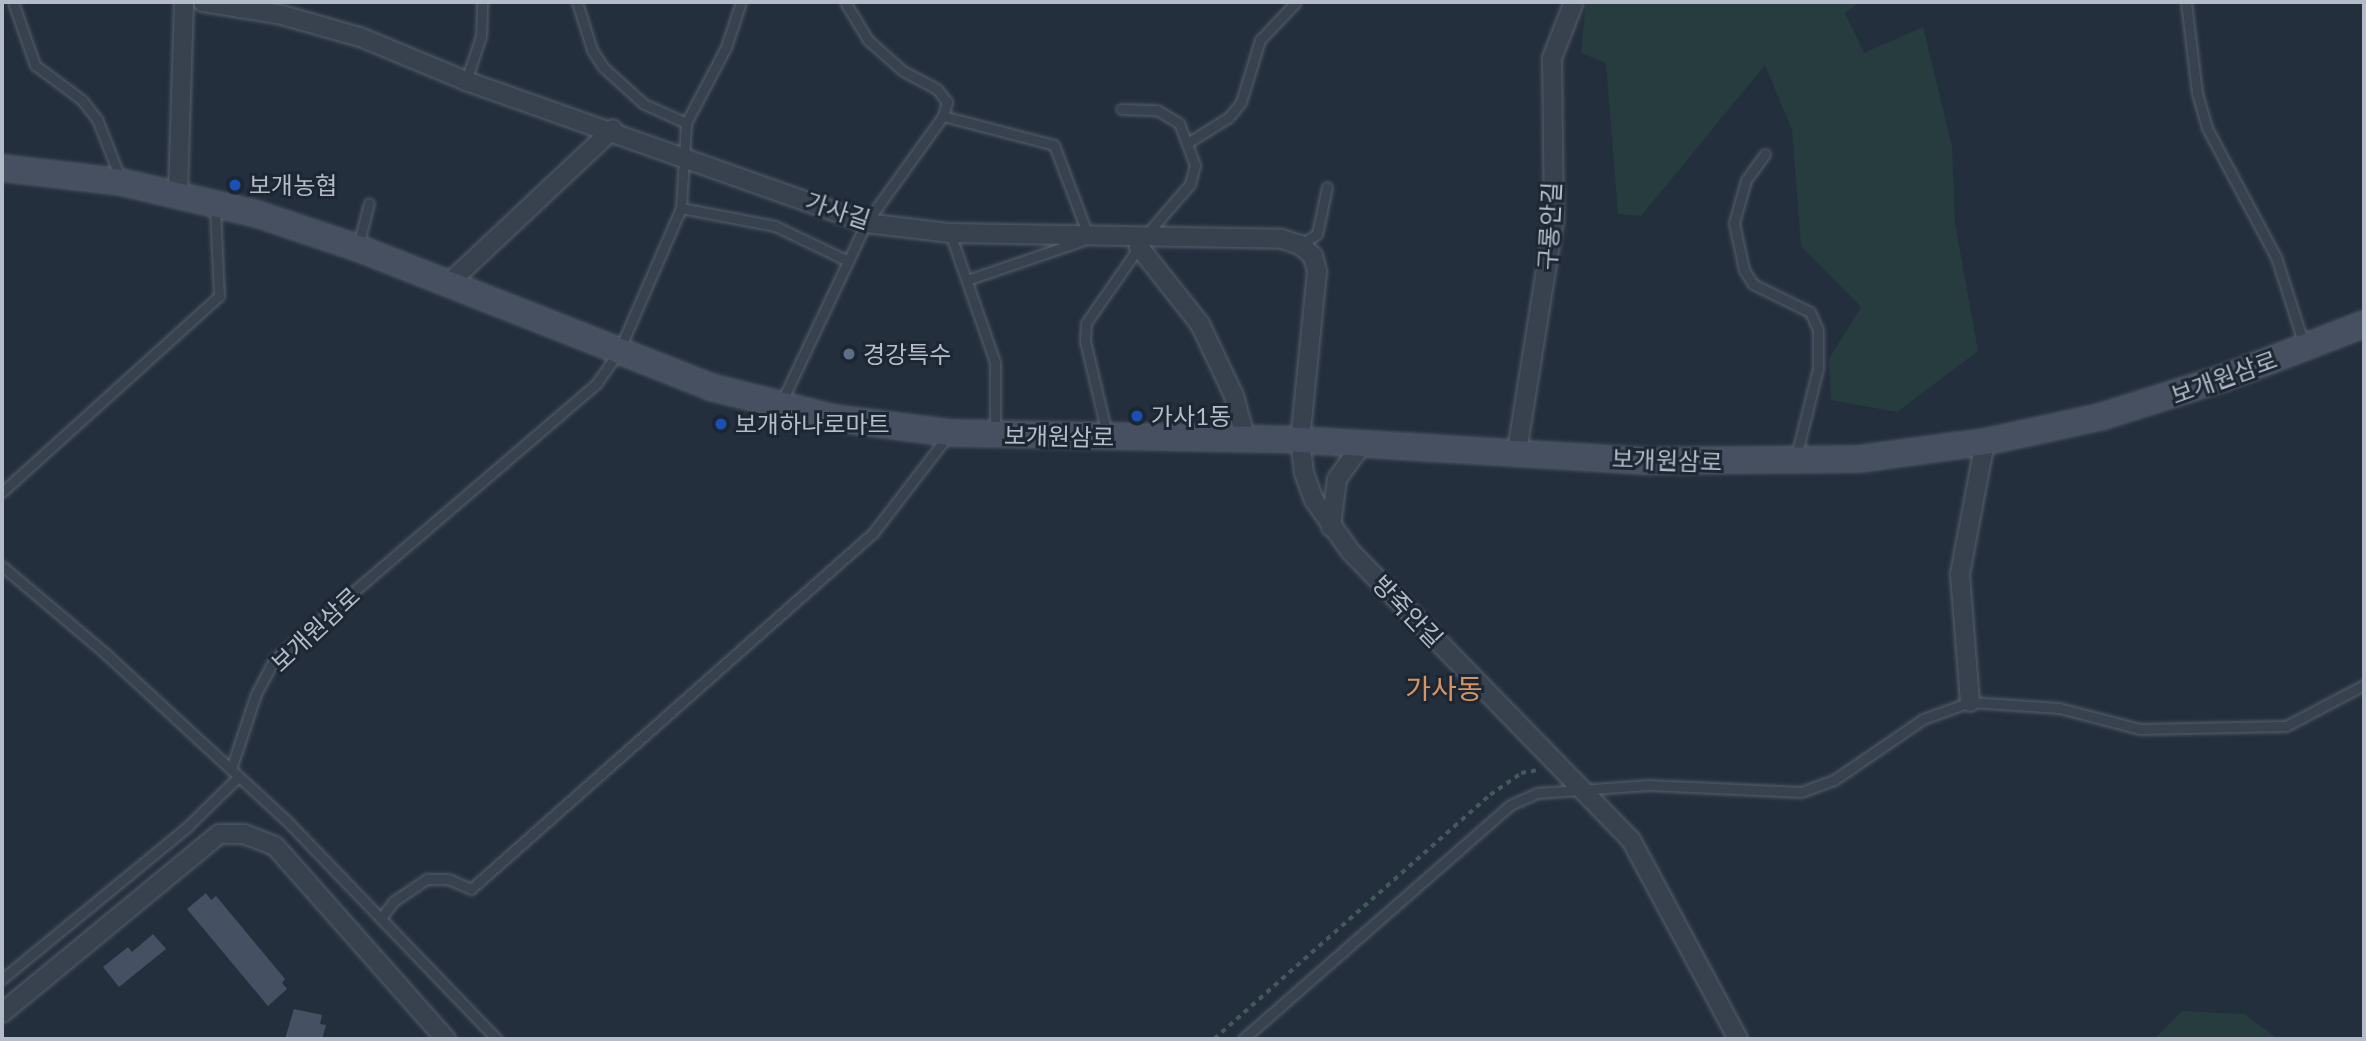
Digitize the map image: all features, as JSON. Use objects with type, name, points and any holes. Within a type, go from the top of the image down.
[{"type":"main road","name":"보개원삼로","points":[[2,168],[121,182],[215,202],[358,248],[618,353],[710,387],[833,418],[950,433],[1300,440],[1644,461],[1794,462],[1886,456],[1985,442],[2165,398],[2364,324]]},
{"type":"street","points":[[178,193],[184,2]]},
{"type":"street","name":"가사길","points":[[203,2],[323,25],[466,80],[613,129],[866,223],[950,233],[1092,235],[1142,241],[1282,239],[1300,245]]},
{"type":"street","name":"구롱안길","points":[[1517,452],[1553,220],[1552,58],[1574,2]]},
{"type":"street","points":[[448,284],[613,129]]},
{"type":"street","points":[[1142,241],[1200,324],[1234,396],[1246,440]]},
{"type":"street","points":[[1300,245],[1313,256],[1317,271],[1300,440]]},
{"type":"street","name":"방죽안길","points":[[1300,440],[1304,473],[1331,527],[1557,766],[1584,789],[1647,862],[1738,1039]]},
{"type":"street","points":[[1970,702],[1960,575],[1985,442]]},
{"type":"street","points":[[1331,527],[1337,479],[1363,443]]},
{"type":"street","points":[[2,1013],[219,834],[244,834],[275,846],[446,1039]]},
{"type":"lane","points":[[13,2],[35,65],[82,100],[97,119],[121,182]]},
{"type":"lane","points":[[466,80],[481,36],[482,2]]},
{"type":"lane","points":[[577,2],[592,50],[603,67],[644,104],[686,122]]},
{"type":"lane","points":[[618,353],[681,208],[681,154],[686,122],[726,47],[741,2]]},
{"type":"lane","points":[[780,405],[846,260],[866,223],[943,116],[947,102],[937,89],[903,71],[868,40],[845,2]]},
{"type":"lane","points":[[1189,142],[1229,117],[1241,102],[1260,40],[1296,2]]},
{"type":"lane","points":[[2186,2],[2197,93],[2207,128],[2276,257],[2305,347]]},
{"type":"lane","points":[[1108,438],[1085,341],[1086,323],[1142,241],[1190,184],[1195,164],[1189,142],[1179,123],[1157,110],[1121,109]]},
{"type":"lane","points":[[943,116],[1054,145],[1092,235],[967,280]]},
{"type":"lane","points":[[1765,154],[1746,180],[1734,223],[1744,270],[1753,284],[1810,312],[1818,330],[1818,368],[1794,462]]},
{"type":"lane","points":[[1300,245],[1317,234],[1327,187]]},
{"type":"lane","points":[[2,492],[219,296],[215,202]]},
{"type":"lane","points":[[358,248],[369,204]]},
{"type":"lane","points":[[681,208],[775,226],[846,260]]},
{"type":"lane","points":[[950,233],[995,362],[995,435]]},
{"type":"lane","name":"보개원삼로","points":[[235,773],[256,694],[275,659],[596,384],[618,353]]},
{"type":"lane","points":[[381,918],[394,901],[427,879],[448,879],[471,889],[873,533],[950,433]]},
{"type":"lane","points":[[2,566],[235,773],[381,918],[493,1036]]},
{"type":"lane","points":[[1243,1039],[1510,805],[1537,793],[1649,785],[1801,792],[1833,780],[1923,719],[1970,702],[2059,708],[2140,729],[2286,726],[2364,685]]},
{"type":"lane","points":[[2,979],[197,818],[235,773]]},
{"type":"path","points":[[1214,1039],[1490,795],[1521,773],[1557,766]]},
{"type":"green space","points":[[1586,2],[1860,2],[1845,13],[1864,53],[1923,27],[1952,146],[1955,223],[1978,351],[1897,412],[1831,400],[1829,359],[1861,307],[1801,246],[1792,130],[1765,65],[1641,216],[1618,214],[1606,63],[1581,53]]},
{"type":"green space","points":[[2182,1011],[2244,1014],[2278,1039],[2154,1039]]},
{"type":"building","points":[[206,893],[211,900],[216,896],[285,979],[282,983],[287,989],[268,1006],[187,909]]},
{"type":"building","points":[[153,934],[166,949],[119,987],[103,967],[128,947],[132,952]]},
{"type":"building","points":[[294,1009],[322,1015],[320,1024],[326,1025],[322,1039],[285,1039]]},
{"type":"place","name":"보개농협","points":[[235,185]]},
{"type":"place","name":"경강특수","points":[[849,354]]},
{"type":"place","name":"가사1동","points":[[1137,416]]},
{"type":"place","name":"보개하나로마트","points":[[721,424]]},
{"type":"district","name":"가사동","points":[[1444,688]]}]
